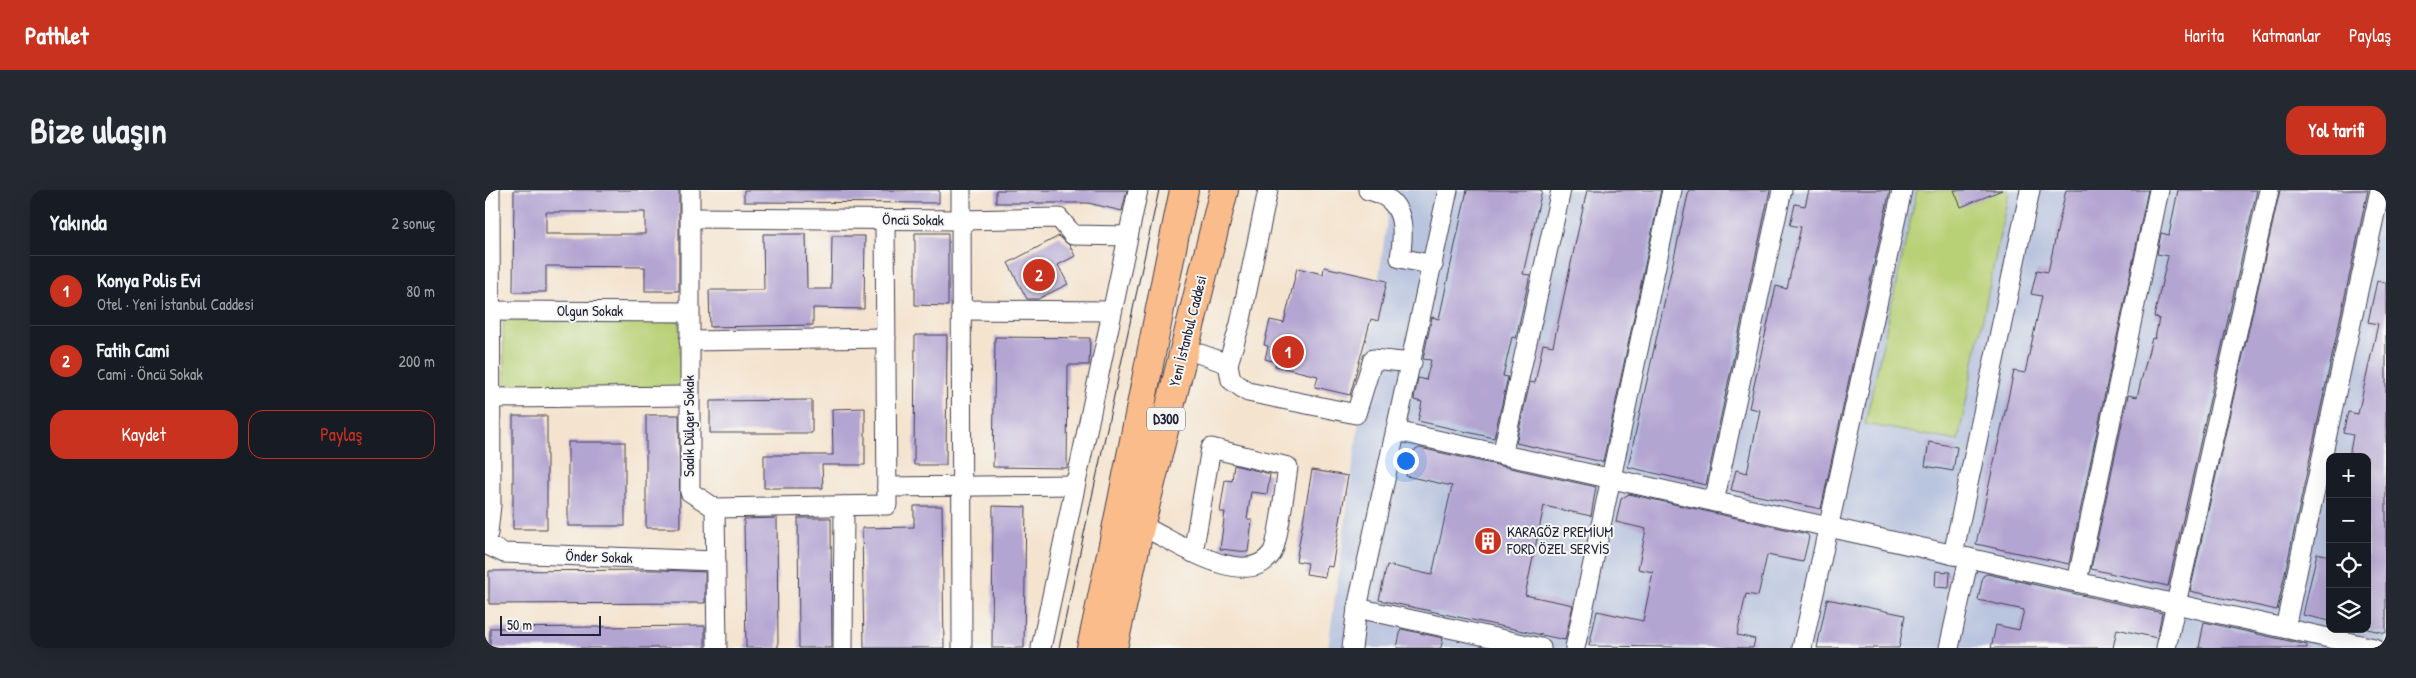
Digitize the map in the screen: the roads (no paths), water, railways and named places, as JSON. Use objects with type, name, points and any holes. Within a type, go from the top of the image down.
[{"type":"highway","name":"Yeni İstanbul Caddesi","points":[[1091,648],[1121,513],[1150,354],[1185,190]]},
{"type":"highway","name":"Yeni İstanbul Caddesi","points":[[1113,648],[1159,447],[1224,190]]},
{"type":"highway","points":[[1074,648],[1108,494],[1150,354]]},
{"type":"highway","points":[[1129,648],[1152,531],[1160,478],[1159,447]]},
{"type":"street","points":[[485,535],[488,533],[490,190]]},
{"type":"street","name":"Sadık Dülger Sokak","points":[[690,190],[690,492],[715,508]]},
{"type":"street","points":[[961,190],[962,648]]},
{"type":"street","points":[[1041,648],[1138,190]]},
{"type":"street","points":[[1268,190],[1240,324],[1229,364],[1231,380],[1249,392],[1356,414],[1373,359],[1412,363]]},
{"type":"street","points":[[1368,190],[1387,197],[1397,208],[1402,220],[1403,239],[1400,258],[1433,265]]},
{"type":"street","points":[[1352,648],[1357,608],[1412,363],[1448,190]]},
{"type":"street","points":[[1502,455],[1561,190]]},
{"type":"street","points":[[1575,648],[1609,479],[1672,190]]},
{"type":"street","points":[[1714,502],[1782,190]]},
{"type":"street","points":[[1802,648],[1902,190]]},
{"type":"street","points":[[1949,648],[1961,557],[2030,190]]},
{"type":"street","points":[[2077,582],[2159,190]]},
{"type":"street","points":[[2166,648],[2269,190]]},
{"type":"street","points":[[2285,628],[2380,190]]},
{"type":"street","name":"Öncü Sokak","points":[[690,218],[885,220],[1059,218],[1073,235],[1128,236]]},
{"type":"street","points":[[717,648],[715,508],[887,505],[885,220]]},
{"type":"street","points":[[961,310],[1112,311]]},
{"type":"street","name":"Olgun Sokak","points":[[490,311],[689,312]]},
{"type":"street","points":[[689,341],[886,338]]},
{"type":"street","points":[[1184,348],[1229,364]]},
{"type":"street","points":[[489,388],[689,396]]},
{"type":"street","points":[[1396,431],[2373,648]]},
{"type":"street","points":[[1152,531],[1193,553],[1241,569],[1258,564],[1273,552],[1288,466],[1211,448],[1193,553]]},
{"type":"street","points":[[887,487],[1075,485]]},
{"type":"street","points":[[843,648],[844,506]]},
{"type":"street","name":"Önder Sokak","points":[[485,544],[504,553],[715,561]]},
{"type":"street","points":[[1357,608],[1474,641],[1541,648]]},
{"type":"tram line","points":[[1059,648],[1159,190]]},
{"type":"place","name":"Fatih Cami","points":[[1039,275]]},
{"type":"place","name":"Konya Polis Evi","points":[[1288,352]]},
{"type":"place","name":"KARAGÖZ PREMİUM FORD ÖZEL SERVİS","points":[[1488,541]]}]
